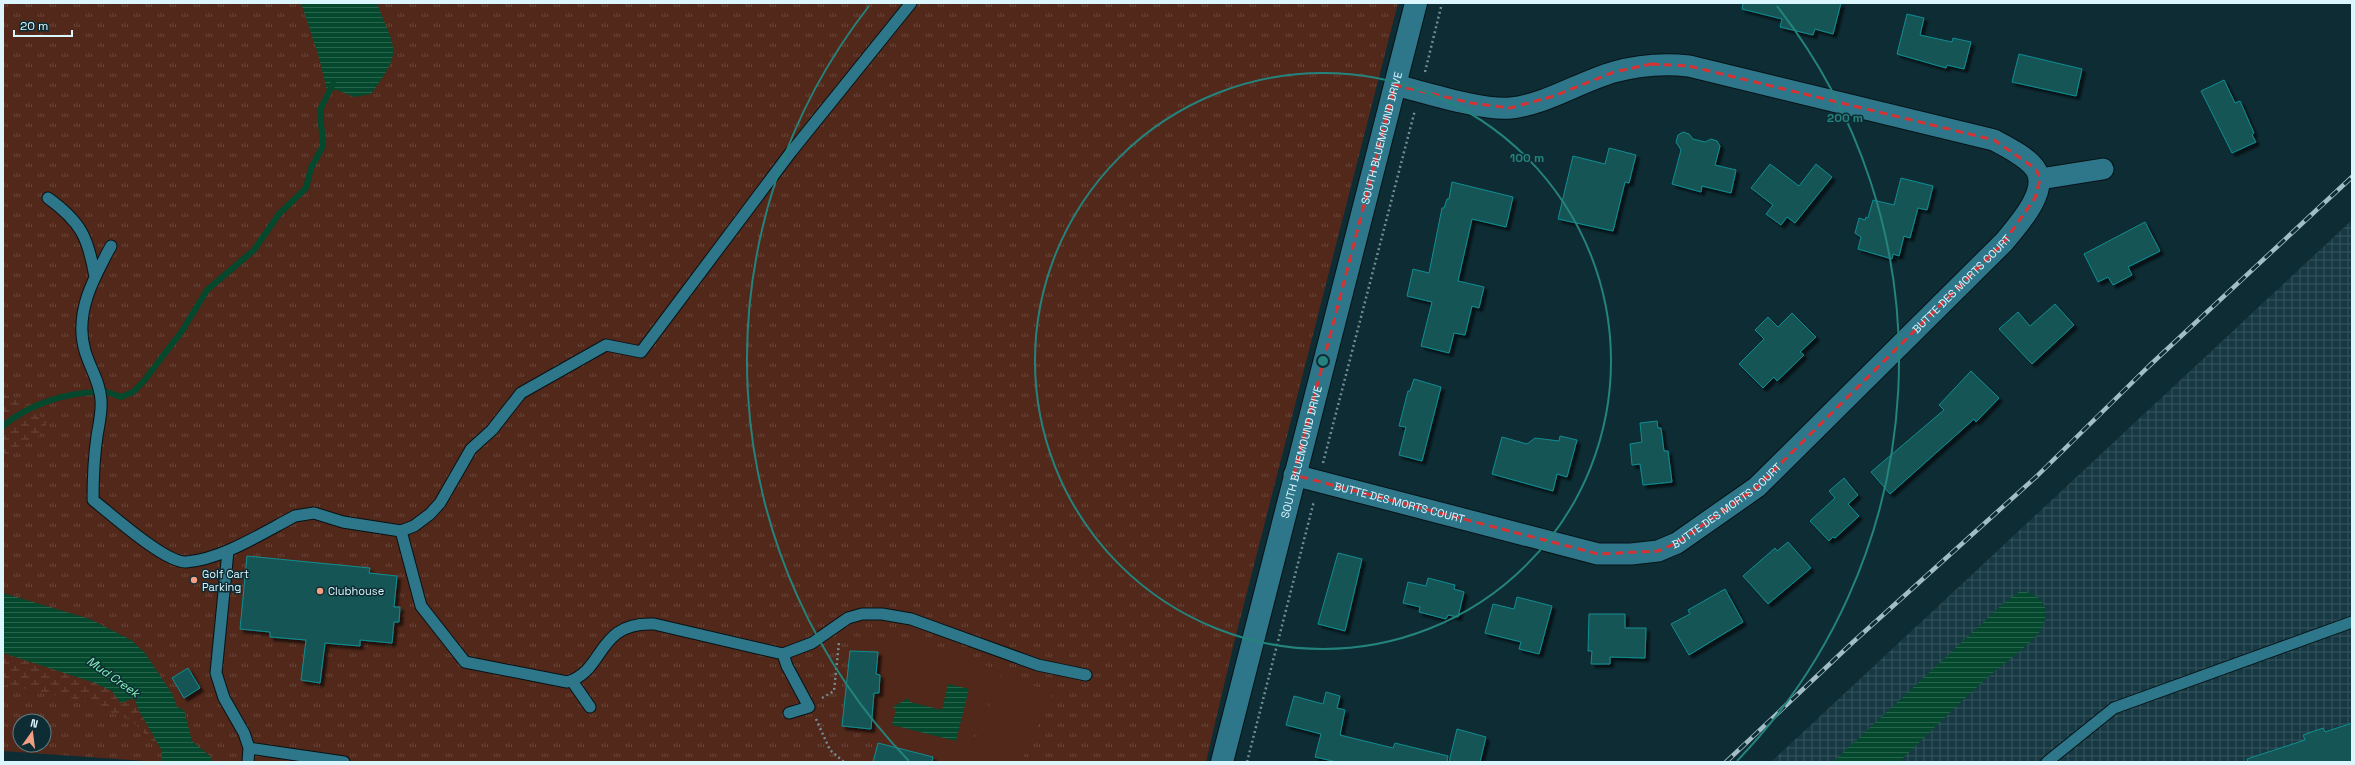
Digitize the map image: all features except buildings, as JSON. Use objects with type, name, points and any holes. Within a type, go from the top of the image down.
[{"type":"main road","name":"SOUTH BLUEMOUND DRIVE","points":[[1222,762],[1294,475],[1416,3]]},
{"type":"street","points":[[1395,85],[1471,103],[1510,108],[1554,96],[1614,72],[1651,64],[1689,66],[1994,140],[2017,154],[2036,169],[2040,179],[2103,169]]},
{"type":"street","name":"BUTTE DES MORTS COURT","points":[[1294,475],[1598,554],[1631,554],[1658,551],[1677,543],[1757,487],[2004,242],[2035,198],[2040,179]]},
{"type":"lane","points":[[111,246],[95,277],[82,312],[80,330],[86,354],[99,386],[101,400],[93,480],[93,500],[170,558],[186,562],[228,551],[295,516],[306,513],[314,513],[343,522],[401,531],[414,526],[430,514],[440,503],[470,449],[492,430],[520,393],[606,345],[641,352],[791,152],[911,3]]},
{"type":"lane","points":[[48,198],[69,214],[85,235],[95,277]]},
{"type":"lane","points":[[401,531],[421,606],[465,662],[549,680],[562,682],[572,681],[589,668],[608,639],[619,632],[644,623],[654,624],[783,654],[812,643],[843,622],[862,614],[911,619],[1038,665],[1086,675]]},
{"type":"lane","points":[[228,551],[216,672],[224,698],[244,733],[249,748],[248,762]]},
{"type":"lane","points":[[2047,762],[2114,708],[2352,622]]},
{"type":"lane","points":[[783,654],[787,666],[809,707],[789,713]]},
{"type":"lane","points":[[572,681],[590,707]]},
{"type":"lane","points":[[249,748],[344,762]]},
{"type":"path","points":[[1247,762],[1442,3]]},
{"type":"path","points":[[843,622],[834,691],[809,707],[822,730],[830,750],[844,762]]},
{"type":"highlighted area","points":[[1651,64],[1689,66],[1994,140],[2036,169],[2040,179],[2035,198],[2004,242],[1757,487],[1677,543],[1658,551],[1598,554],[1294,475],[1395,85],[1471,103],[1510,108],[1554,96],[1614,72]]},
{"type":"shaded area","points":[[2352,220],[2352,762],[1771,762]]},
{"type":"green space","points":[[3,3],[1398,3],[1234,643],[1206,762],[159,762],[31,753],[52,753],[52,713],[12,713],[12,752],[3,751]]},
{"type":"green space","points":[[9,393],[48,422],[38,436],[3,458],[3,395]]},
{"type":"green space","points":[[851,636],[920,644],[963,655],[1002,673],[962,762],[873,762],[876,752],[865,730],[842,726]]},
{"type":"green space","points":[[3,653],[95,683],[112,691],[121,703],[134,698],[139,711],[162,751],[132,721],[83,701],[3,684]]},
{"type":"green space","points":[[1004,672],[1052,694],[1021,762],[964,762]]},
{"type":"water","points":[[301,3],[377,3],[392,40],[393,49],[389,67],[371,94],[354,97],[337,90],[327,90],[318,54]]},
{"type":"water","points":[[2020,591],[2033,594],[2038,598],[2045,607],[2046,612],[2043,626],[2026,646],[1976,688],[1899,762],[1833,762],[2005,602]]},
{"type":"water","name":"Mud Creek","points":[[3,593],[90,619],[131,640],[145,653],[173,695],[177,707],[184,710],[192,741],[211,757],[211,762],[161,762],[162,751],[139,711],[134,698],[121,703],[112,691],[95,683],[3,653]]},
{"type":"water","points":[[948,684],[969,689],[956,741],[892,725],[896,710],[893,707],[908,698],[910,702],[942,710]]},
{"type":"waterway","points":[[3,426],[25,411],[50,400],[91,392],[106,392],[121,397],[133,392],[143,382],[182,331],[207,290],[254,250],[279,214],[306,188],[311,168],[323,146],[320,110],[333,84]]},
{"type":"railway","points":[[1726,762],[1852,643],[2037,476],[2149,366],[2352,177]]},
{"type":"place","name":"Golf Cart Parking","points":[[194,580]]},
{"type":"place","name":"Clubhouse","points":[[320,591]]}]
